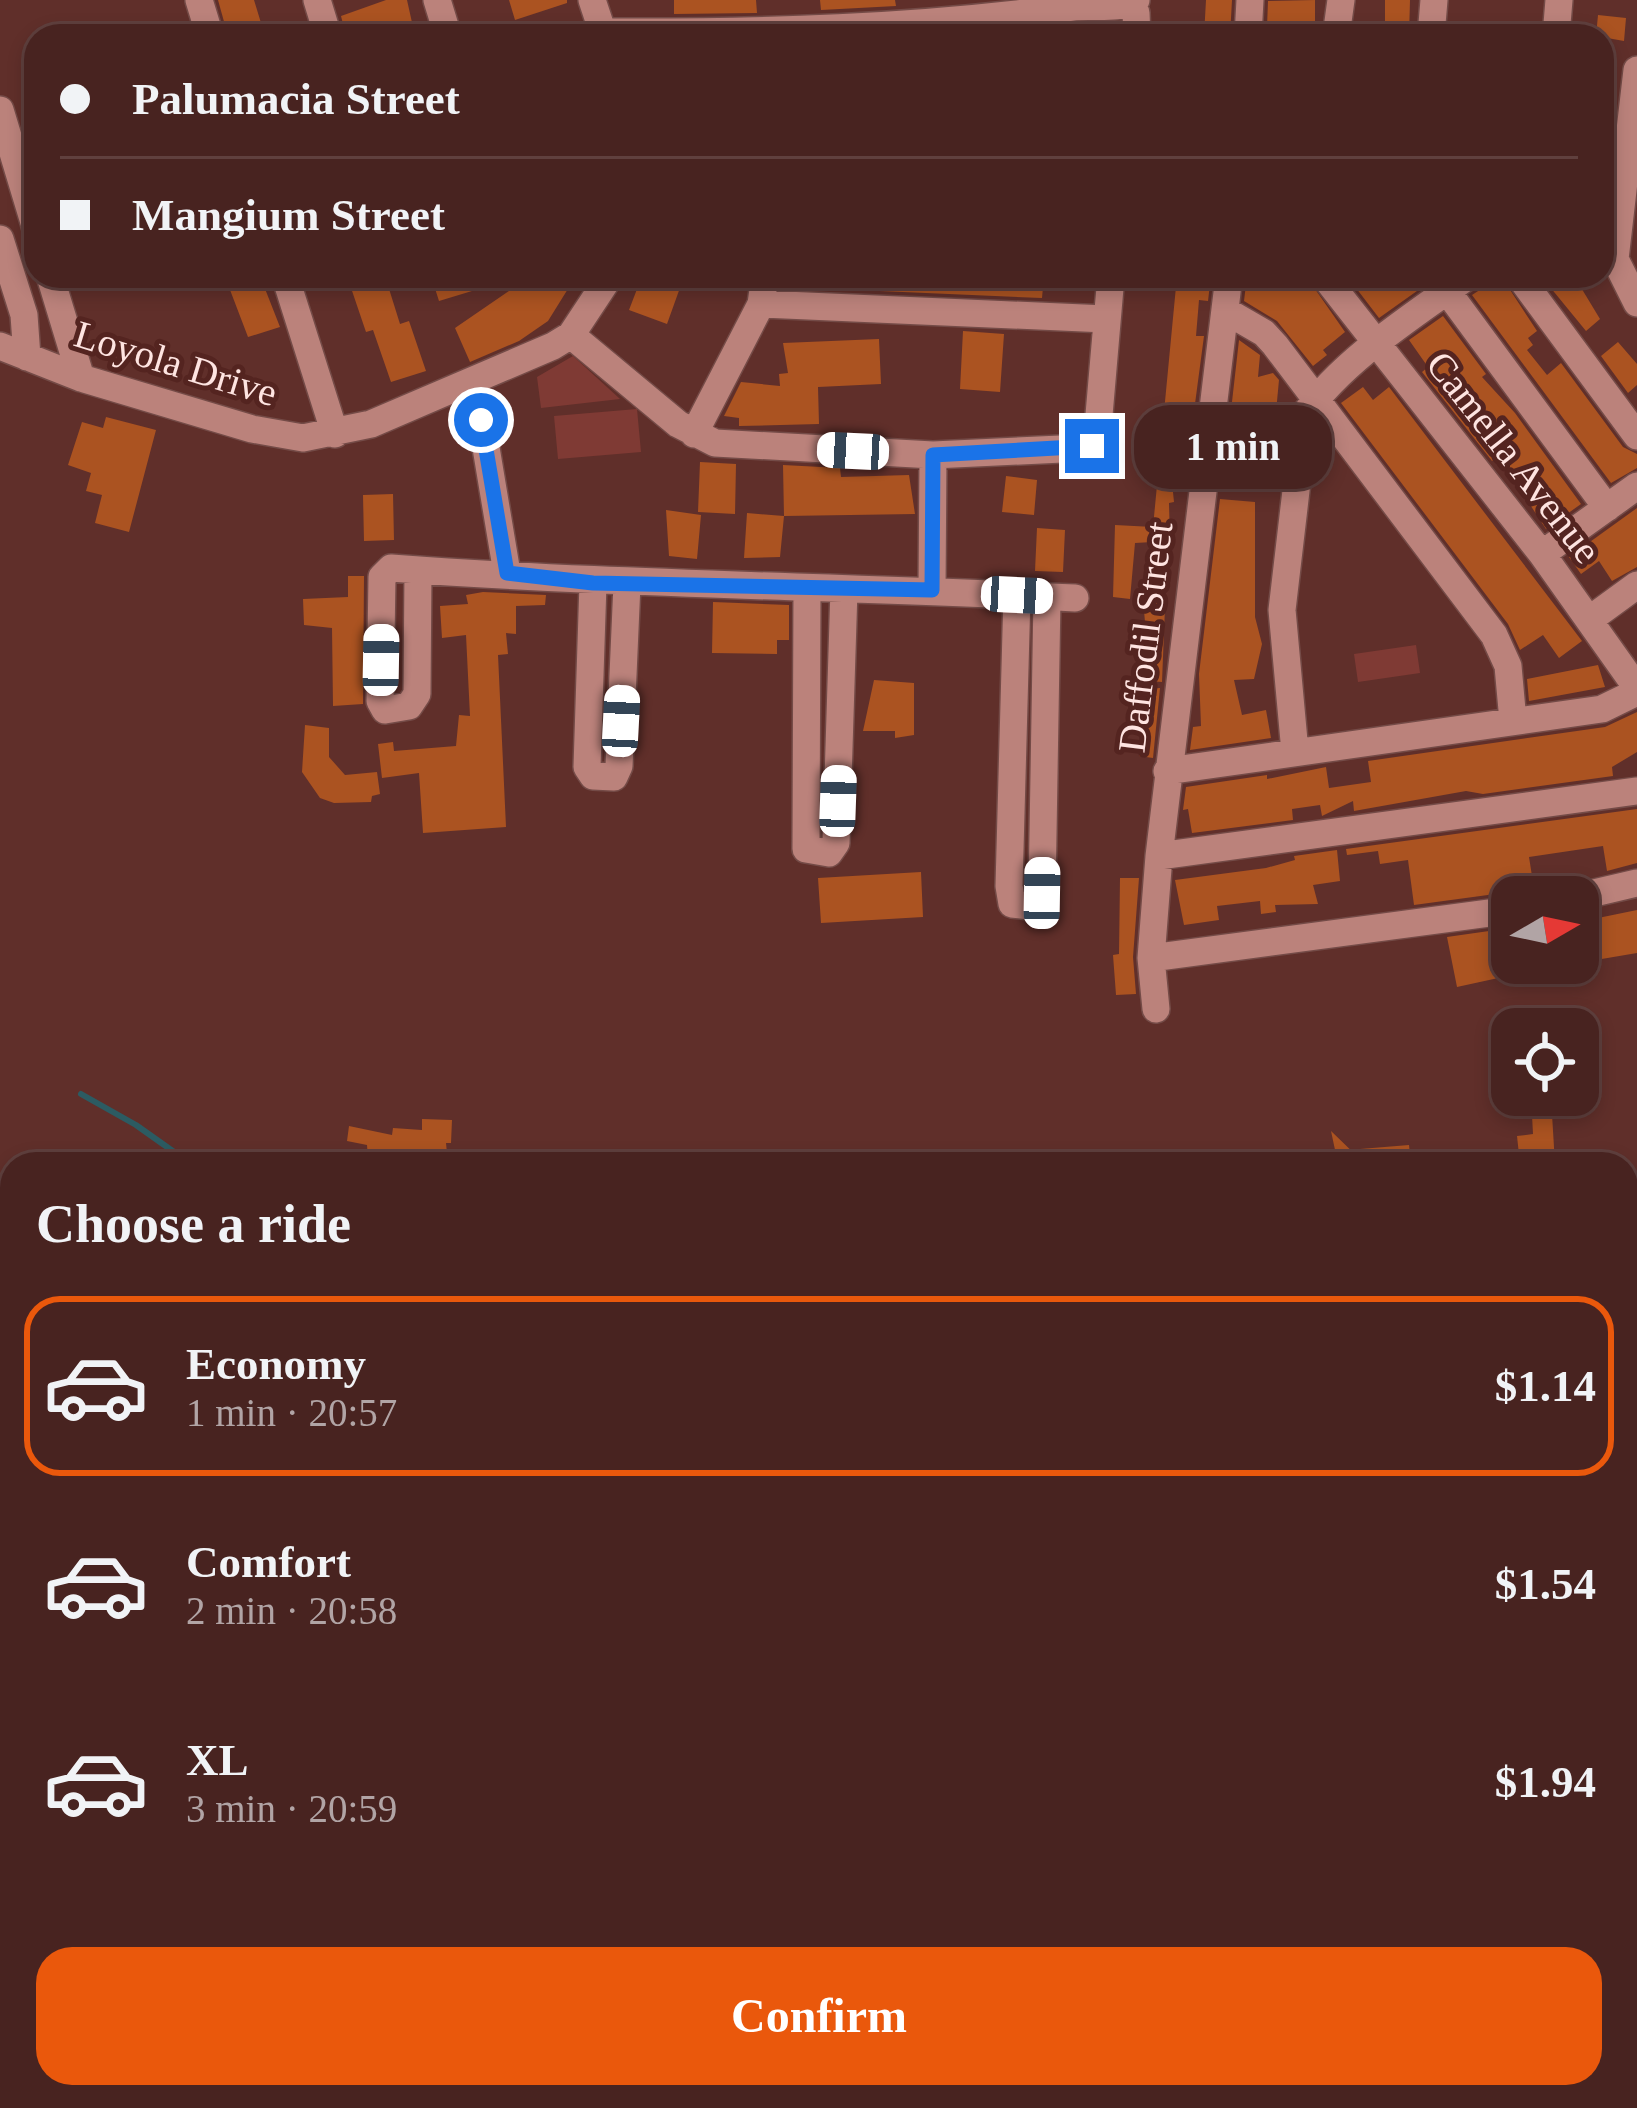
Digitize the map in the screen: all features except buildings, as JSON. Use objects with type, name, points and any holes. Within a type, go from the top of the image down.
[{"type":"street","points":[[946,24],[1133,3]]},
{"type":"street","points":[[1614,202],[1637,70]]},
{"type":"street","points":[[0,110],[24,189]]},
{"type":"street","points":[[0,239],[24,315],[28,356]]},
{"type":"street","points":[[1614,244],[1615,259],[1637,303]]},
{"type":"street","points":[[54,288],[81,377]]},
{"type":"street","points":[[298,288],[335,434]]},
{"type":"street","points":[[602,288],[571,335],[694,434],[716,442],[933,455],[1092,446],[1097,438],[1110,288]]},
{"type":"street","name":"Daffodil Street","points":[[1156,1009],[1151,958],[1167,771],[1227,288]]},
{"type":"street","name":"Camella Avenue","points":[[1333,288],[1542,554],[1637,690]]},
{"type":"street","points":[[1295,752],[1283,647],[1284,567],[1302,428],[1317,397],[1452,288]]},
{"type":"street","points":[[1460,288],[1606,508]]},
{"type":"street","points":[[1528,288],[1637,436]]},
{"type":"street","points":[[694,434],[763,290],[1106,319]]},
{"type":"street","points":[[1226,311],[1264,333],[1317,397],[1494,635],[1508,666],[1513,721]]},
{"type":"street","name":"Loyola Drive","points":[[0,346],[81,377],[284,437],[335,434],[475,382],[571,335]]},
{"type":"street","points":[[475,382],[507,573]]},
{"type":"street","points":[[932,590],[933,455]]},
{"type":"street","points":[[1542,554],[1637,486]]},
{"type":"street","points":[[418,570],[507,573],[593,583],[932,590],[1061,597],[1042,893],[1037,907],[1024,909],[1012,904],[1009,886],[1017,595]]},
{"type":"street","points":[[593,583],[587,767],[593,776],[604,779],[614,777],[619,766],[627,584]]},
{"type":"street","points":[[1588,620],[1637,585]]},
{"type":"street","points":[[807,588],[806,849],[815,854],[829,853],[836,843],[844,589]]},
{"type":"street","points":[[1167,771],[1602,709],[1637,690]]},
{"type":"street","points":[[1159,856],[1637,791]]},
{"type":"street","points":[[1599,892],[1637,883]]},
{"type":"street","points":[[1151,958],[1491,913]]},
{"type":"shaded area","points":[[573,356],[620,399],[541,408],[537,377]]},
{"type":"shaded area","points":[[637,409],[641,452],[558,459],[554,416]]},
{"type":"shaded area","points":[[1416,645],[1420,673],[1358,682],[1354,654]]},
{"type":"waterway","points":[[81,1094],[174,1152]]},
{"type":"route","points":[[481,420],[507,573],[593,583],[932,590],[933,455],[1092,446]]}]
